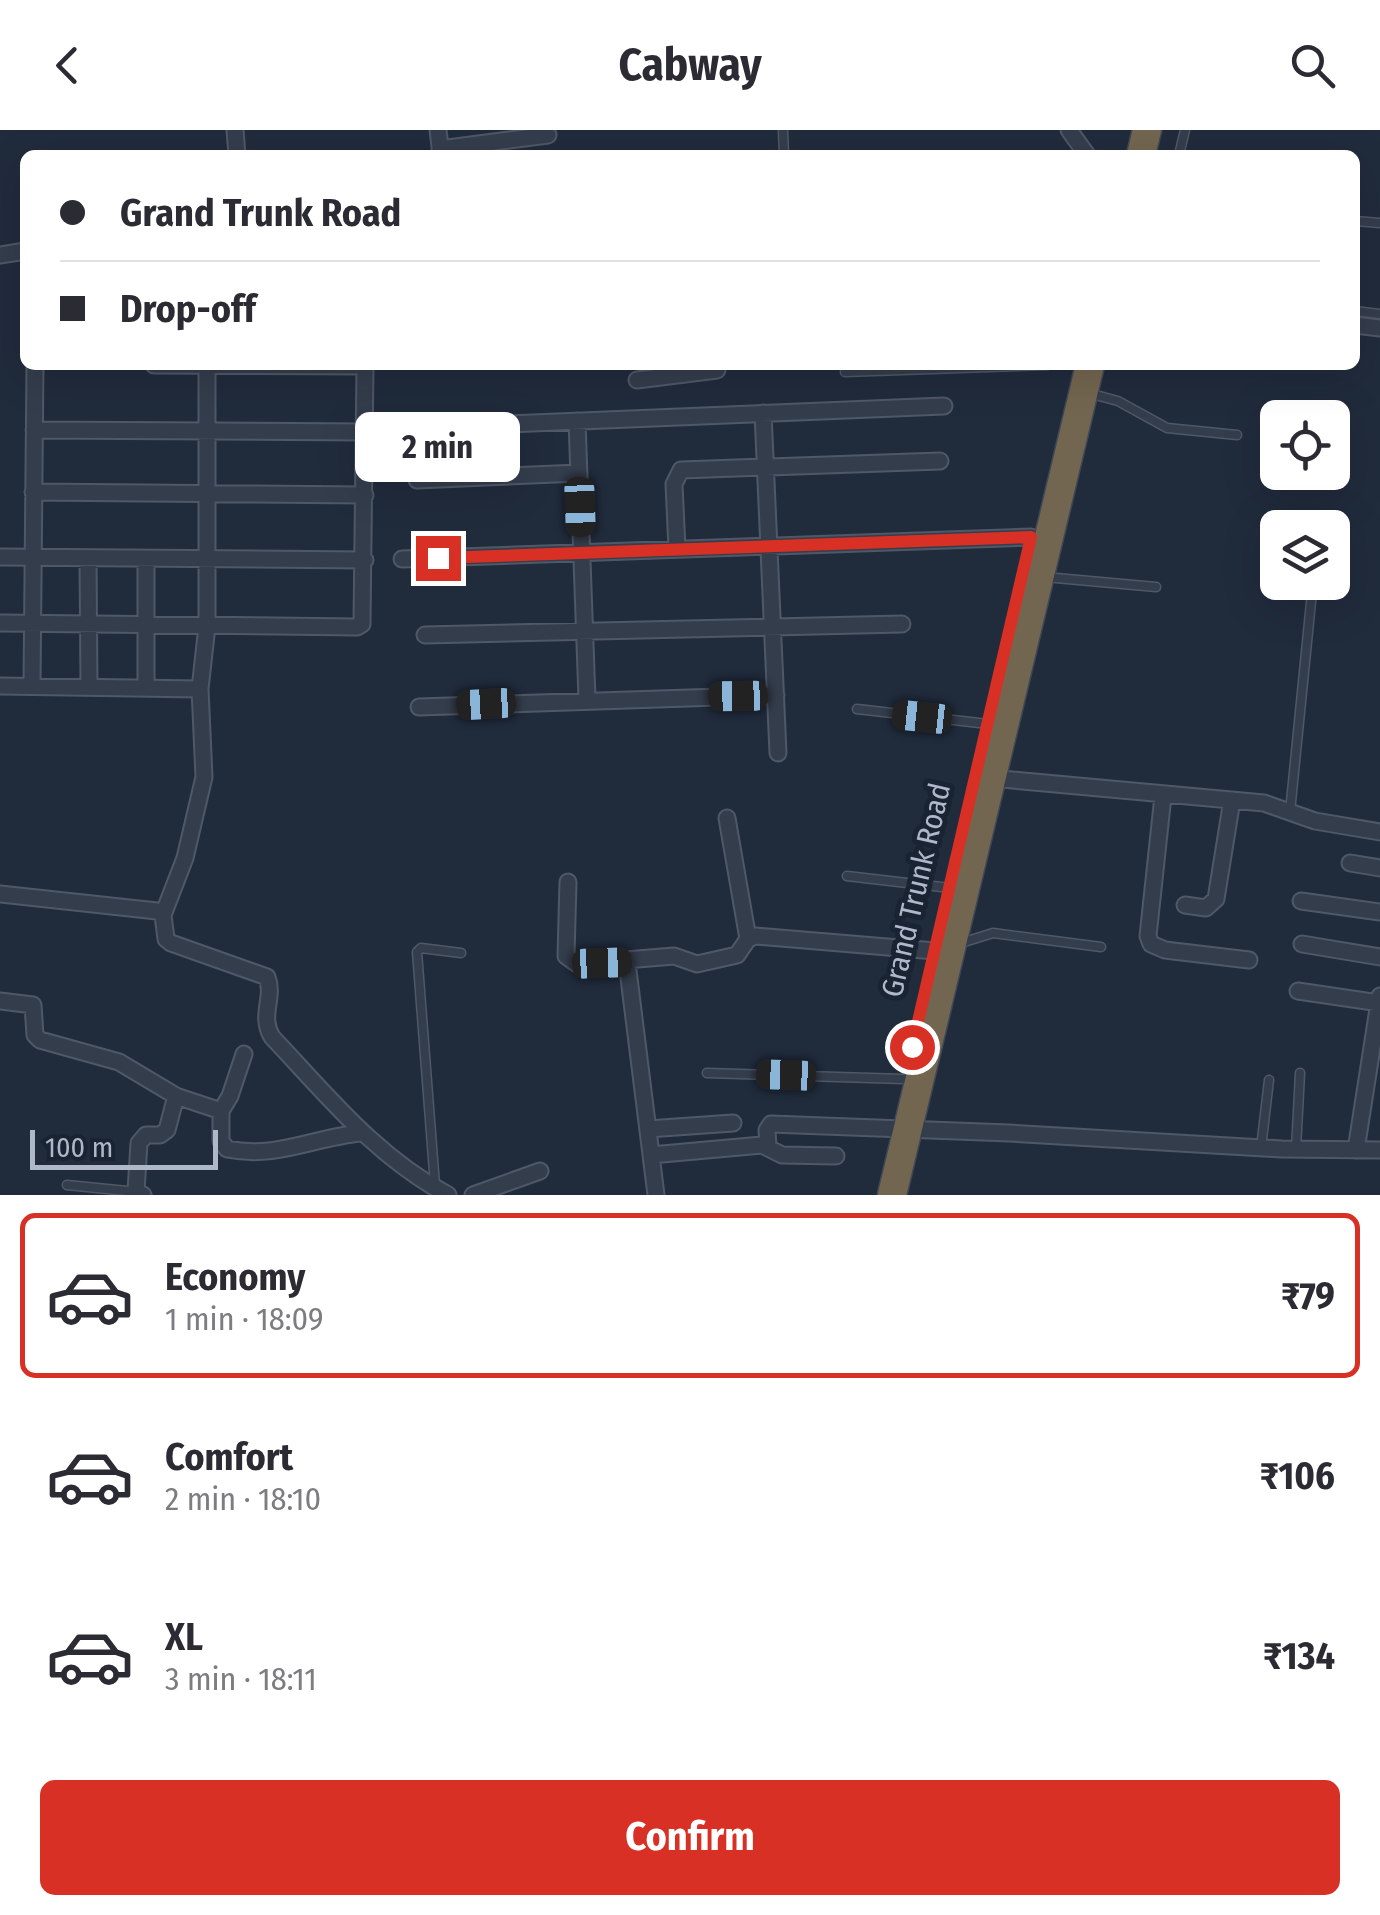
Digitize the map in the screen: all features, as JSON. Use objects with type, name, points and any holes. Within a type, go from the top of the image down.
[{"type":"highway","name":"Grand Trunk Road","points":[[892,1195],[904,1079],[944,948],[950,888],[1070,370]]},
{"type":"highway","name":"Grand Trunk Road","points":[[876,1195],[900,1130],[1040,577],[1086,378]]},
{"type":"street","points":[[1068,130],[1083,150]]},
{"type":"street","points":[[448,150],[503,135],[548,133]]},
{"type":"street","points":[[32,686],[34,370]]},
{"type":"street","points":[[207,370],[204,559],[207,626],[200,688],[204,748],[200,807],[162,915],[166,939],[268,977],[266,1028],[360,1133],[442,1192]]},
{"type":"street","points":[[0,623],[356,627],[365,619],[366,370]]},
{"type":"street","points":[[637,380],[678,371],[717,370]]},
{"type":"street","points":[[461,426],[944,406]]},
{"type":"street","points":[[764,413],[778,753]]},
{"type":"street","points":[[576,421],[587,699]]},
{"type":"street","points":[[34,430],[208,428],[364,432]]},
{"type":"street","points":[[677,550],[674,484],[681,470],[940,461]]},
{"type":"street","points":[[417,480],[579,473]]},
{"type":"street","points":[[33,492],[365,496]]},
{"type":"street","points":[[402,560],[1031,537]]},
{"type":"street","points":[[0,557],[365,560]]},
{"type":"street","points":[[88,558],[89,687]]},
{"type":"street","points":[[146,558],[146,688]]},
{"type":"street","points":[[426,636],[902,624]]},
{"type":"street","points":[[0,686],[200,688]]},
{"type":"street","points":[[419,706],[776,695]]},
{"type":"street","points":[[990,778],[1264,803],[1314,821],[1380,832]]},
{"type":"street","points":[[1163,796],[1148,936],[1151,944],[1165,950],[1249,960]]},
{"type":"street","points":[[1185,905],[1206,908],[1216,899],[1232,800]]},
{"type":"street","points":[[727,818],[748,939]]},
{"type":"street","points":[[1350,864],[1380,868]]},
{"type":"street","points":[[568,882],[566,956],[570,962],[628,962],[674,956],[692,964],[704,964],[736,955],[755,936],[944,948]]},
{"type":"street","points":[[0,894],[150,908],[162,915]]},
{"type":"street","points":[[1301,901],[1380,912]]},
{"type":"street","points":[[1302,944],[1380,957]]},
{"type":"street","points":[[628,962],[656,1195]]},
{"type":"street","points":[[1298,990],[1380,1001],[1374,1082],[1356,1150]]},
{"type":"street","points":[[0,1001],[33,1006],[40,1040],[118,1062],[176,1096],[221,1111]]},
{"type":"street","points":[[244,1054],[221,1111],[221,1142],[232,1150],[292,1150],[323,1137],[360,1133]]},
{"type":"street","points":[[139,1194],[138,1142],[146,1134],[165,1134],[176,1096]]},
{"type":"street","points":[[648,1129],[733,1123]]},
{"type":"street","points":[[768,1148],[767,1130],[771,1124],[1008,1132],[1296,1150],[1380,1150]]},
{"type":"street","points":[[651,1155],[762,1145],[782,1155],[836,1156]]},
{"type":"street","points":[[473,1195],[540,1171]]},
{"type":"lane","points":[[845,372],[903,370]]},
{"type":"lane","points":[[1086,378],[1167,428],[1237,434]]},
{"type":"lane","points":[[1040,577],[1156,587]]},
{"type":"lane","points":[[1290,812],[1311,600]]},
{"type":"lane","points":[[856,709],[988,724]]},
{"type":"lane","points":[[847,876],[950,888]]},
{"type":"lane","points":[[944,948],[993,933],[1101,946]]},
{"type":"lane","points":[[442,1192],[416,952],[421,948],[460,952]]},
{"type":"lane","points":[[707,1073],[904,1079]]},
{"type":"lane","points":[[1296,1150],[1300,1074]]},
{"type":"lane","points":[[1261,1148],[1269,1080]]},
{"type":"lane","points":[[67,1185],[139,1194]]},
{"type":"route","points":[[438,558],[1031,537],[912,1047]]}]
